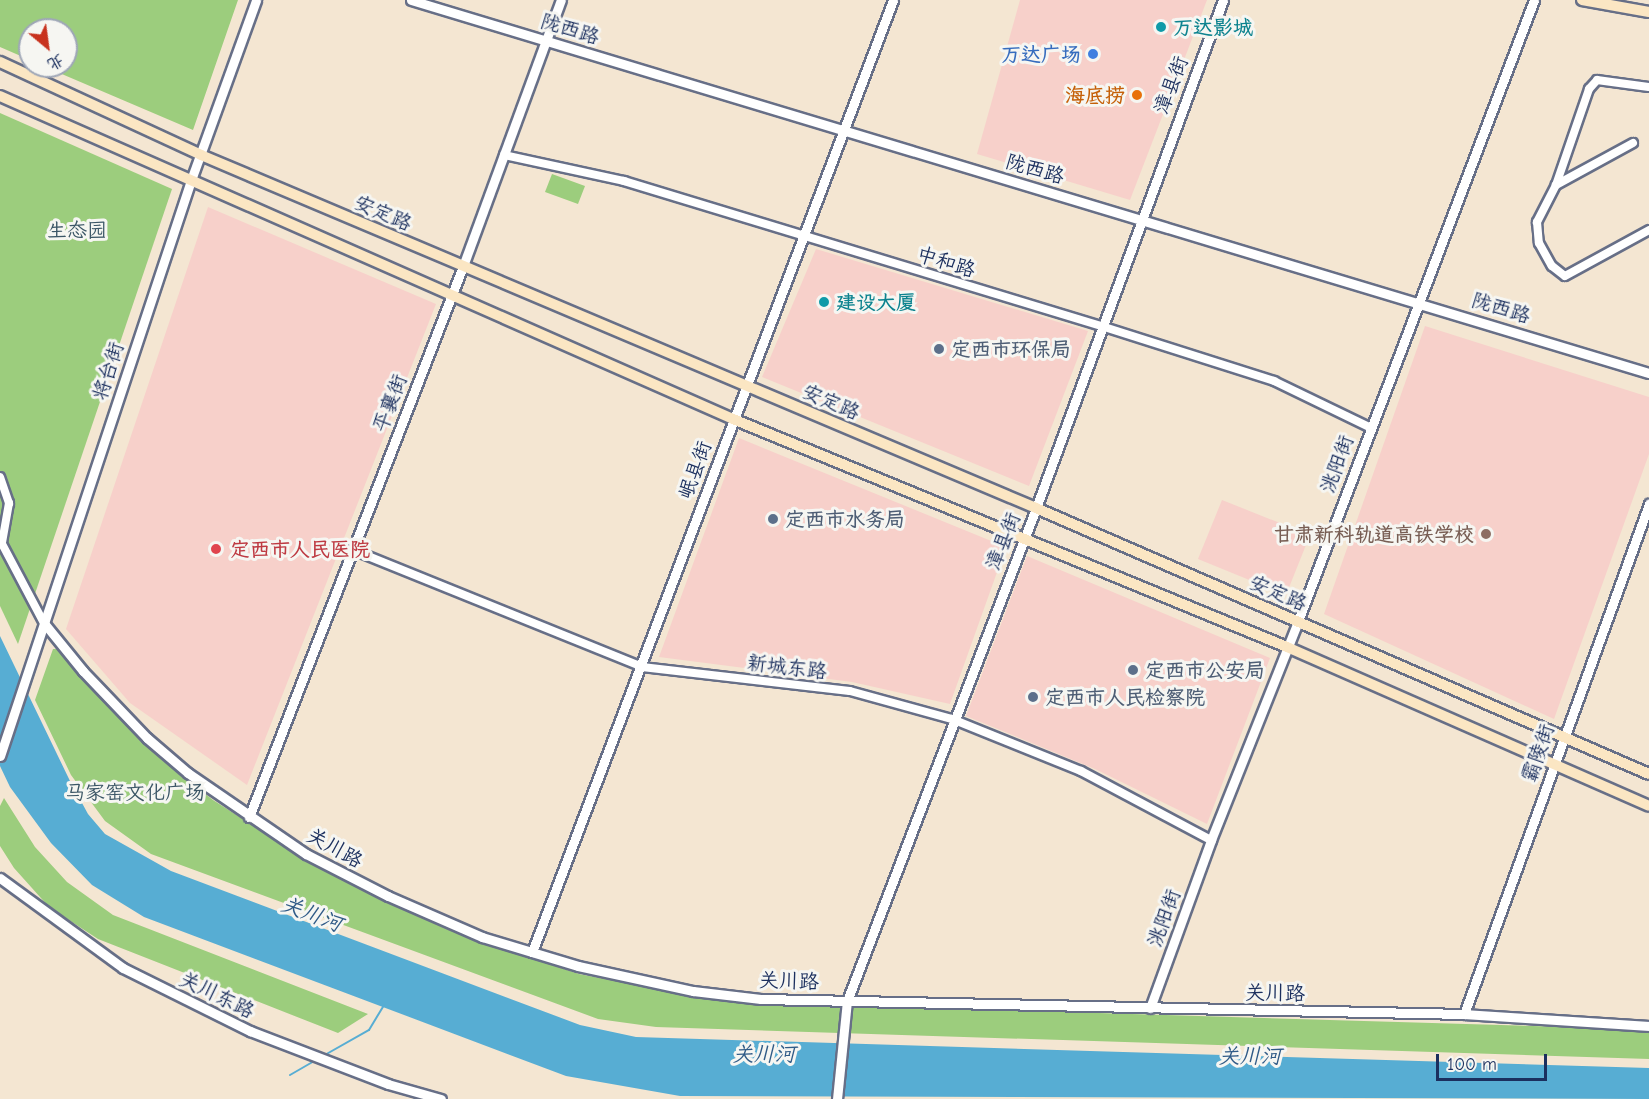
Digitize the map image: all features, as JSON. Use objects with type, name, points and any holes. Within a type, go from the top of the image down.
[{"type":"main road","points":[[1582,0],[1649,12]]},
{"type":"main road","name":"安定路","points":[[0,62],[201,155],[1036,507],[1649,774]]},
{"type":"main road","points":[[0,96],[733,419],[1287,647],[1649,806]]},
{"type":"street","name":"将台街","points":[[0,756],[191,180],[256,0]]},
{"type":"street","name":"陇西路","points":[[411,0],[843,132],[1418,301],[1649,373]]},
{"type":"street","name":"平襄街","points":[[249,817],[463,266],[561,0]]},
{"type":"street","name":"岷县街","points":[[532,952],[642,667],[733,419],[805,236],[893,0]]},
{"type":"street","name":"漳县街","points":[[837,1099],[842,1029],[847,1001],[952,718],[1036,507],[1140,218],[1223,0]]},
{"type":"street","name":"洮阳街","points":[[1150,1008],[1211,840],[1298,621],[1369,427],[1534,0]]},
{"type":"street","points":[[1649,87],[1597,80],[1589,89],[1556,185],[1537,222],[1539,243],[1552,267],[1565,276],[1649,230]]},
{"type":"street","points":[[1556,185],[1634,143]]},
{"type":"street","name":"中和路","points":[[504,155],[624,181],[1101,326],[1274,381],[1369,427]]},
{"type":"street","points":[[0,477],[9,503],[1,540],[44,622]]},
{"type":"street","name":"霸陵街","points":[[1464,1014],[1562,737],[1649,504]]},
{"type":"street","name":"新城东路","points":[[353,550],[642,667],[850,691],[952,718],[1081,771],[1211,840]]},
{"type":"street","name":"关川路","points":[[44,622],[83,671],[147,738],[249,817],[306,854],[388,896],[482,937],[630,979],[693,991],[761,999],[1464,1014],[1649,1026]]},
{"type":"street","name":"关川东路","points":[[0,878],[123,968],[250,1031],[388,1084],[441,1099]]},
{"type":"shaded area","name":"万达广场","points":[[1020,0],[1207,0],[1130,200],[977,154]]},
{"type":"shaded area","name":"定西市人民医院","points":[[208,207],[436,304],[247,785],[130,703],[66,629]]},
{"type":"shaded area","points":[[816,249],[1088,331],[1029,486],[762,377]]},
{"type":"shaded area","name":"甘肃新科轨道高铁学校","points":[[1425,326],[1649,397],[1649,454],[1554,719],[1324,614]]},
{"type":"shaded area","points":[[739,438],[1006,547],[950,704],[852,682],[659,657]]},
{"type":"shaded area","points":[[1222,500],[1310,535],[1286,595],[1198,559]]},
{"type":"shaded area","points":[[1027,556],[1270,658],[1207,824],[1095,769],[966,716]]},
{"type":"green space","points":[[0,0],[238,0],[193,130],[71,78],[78,78],[78,18],[18,18],[18,55],[0,47]]},
{"type":"green space","name":"生态园","points":[[0,113],[172,189],[18,644],[0,606]]},
{"type":"green space","points":[[552,174],[585,186],[578,204],[545,192]]},
{"type":"green space","name":"马家窑文化广场","points":[[53,649],[59,649],[96,694],[162,760],[213,800],[280,843],[379,899],[454,932],[579,974],[725,1002],[1637,1029],[1649,1032],[1649,1059],[656,1027],[598,1019],[151,854],[105,821],[71,775],[35,700]]},
{"type":"green space","points":[[4,798],[35,847],[67,882],[113,915],[368,1014],[338,1033],[98,939],[49,907],[14,868],[0,846],[0,806]]},
{"type":"water","name":"关川河","points":[[0,636],[70,781],[88,814],[105,834],[171,871],[580,1025],[636,1037],[1649,1068],[1649,1099],[680,1096],[566,1076],[144,917],[92,885],[51,843],[10,787],[0,766]]},
{"type":"waterway","points":[[323,1056],[369,1030],[384,1005]]},
{"type":"waterway","points":[[290,1075],[316,1060]]},
{"type":"place","name":"万达影城","points":[[1161,27]]},
{"type":"place","name":"万达广场","points":[[1093,54]]},
{"type":"place","name":"海底捞","points":[[1137,95]]},
{"type":"place","name":"建设大厦","points":[[824,302]]},
{"type":"place","name":"定西市环保局","points":[[939,349]]},
{"type":"place","name":"定西市水务局","points":[[773,519]]},
{"type":"place","name":"甘肃新科轨道高铁学校","points":[[1486,534]]},
{"type":"place","name":"定西市人民医院","points":[[216,549]]},
{"type":"place","name":"定西市公安局","points":[[1133,670]]},
{"type":"place","name":"定西市人民检察院","points":[[1033,697]]}]
